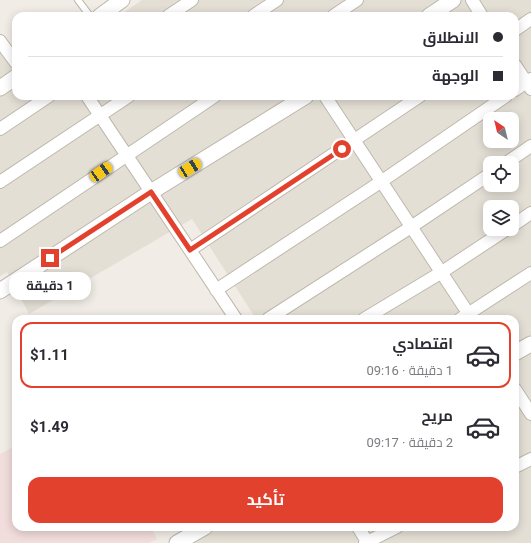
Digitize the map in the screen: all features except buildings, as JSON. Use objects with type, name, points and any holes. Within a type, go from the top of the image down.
[{"type":"street","points":[[106,12],[122,0]]},
{"type":"street","points":[[174,12],[192,0]]},
{"type":"street","points":[[265,8],[277,0]]},
{"type":"street","points":[[339,12],[357,0]]},
{"type":"street","points":[[435,12],[453,0]]},
{"type":"street","points":[[472,0],[480,12]]},
{"type":"street","points":[[519,27],[531,19]]},
{"type":"street","points":[[0,41],[12,58]]},
{"type":"street","points":[[519,70],[530,83],[519,88]]},
{"type":"street","points":[[0,88],[12,80]]},
{"type":"street","points":[[0,129],[43,100]]},
{"type":"street","points":[[90,100],[233,315]]},
{"type":"street","points":[[0,182],[124,100]]},
{"type":"street","points":[[0,241],[209,100]]},
{"type":"street","points":[[0,291],[151,192],[300,100]]},
{"type":"street","points":[[328,100],[442,272],[466,315]]},
{"type":"street","points":[[190,250],[414,100]]},
{"type":"street","points":[[216,290],[382,181],[500,100]]},
{"type":"street","points":[[516,156],[531,146]]},
{"type":"street","points":[[274,315],[412,227],[483,179]]},
{"type":"street","points":[[519,221],[531,213]]},
{"type":"street","points":[[371,315],[442,272],[496,236]]},
{"type":"street","points":[[470,315],[531,273]]},
{"type":"street","points":[[519,351],[531,344]]},
{"type":"street","points":[[519,395],[531,414]]},
{"type":"street","points":[[519,466],[531,459]]},
{"type":"street","points":[[177,543],[198,531]]},
{"type":"street","points":[[360,531],[367,543],[389,531]]},
{"type":"lane","points":[[78,0],[87,12]]},
{"type":"shaded area","points":[[142,0],[531,0],[531,543],[186,543],[207,531],[519,531],[519,315],[253,315],[192,219],[29,314],[7,272],[0,276],[0,52],[12,68],[12,100],[519,100],[519,12],[125,12]]},
{"type":"shaded area","points":[[12,447],[12,531],[153,531],[157,539],[149,543],[0,543],[0,454]]},
{"type":"route","points":[[50,258],[151,192],[190,250],[342,149]]}]
